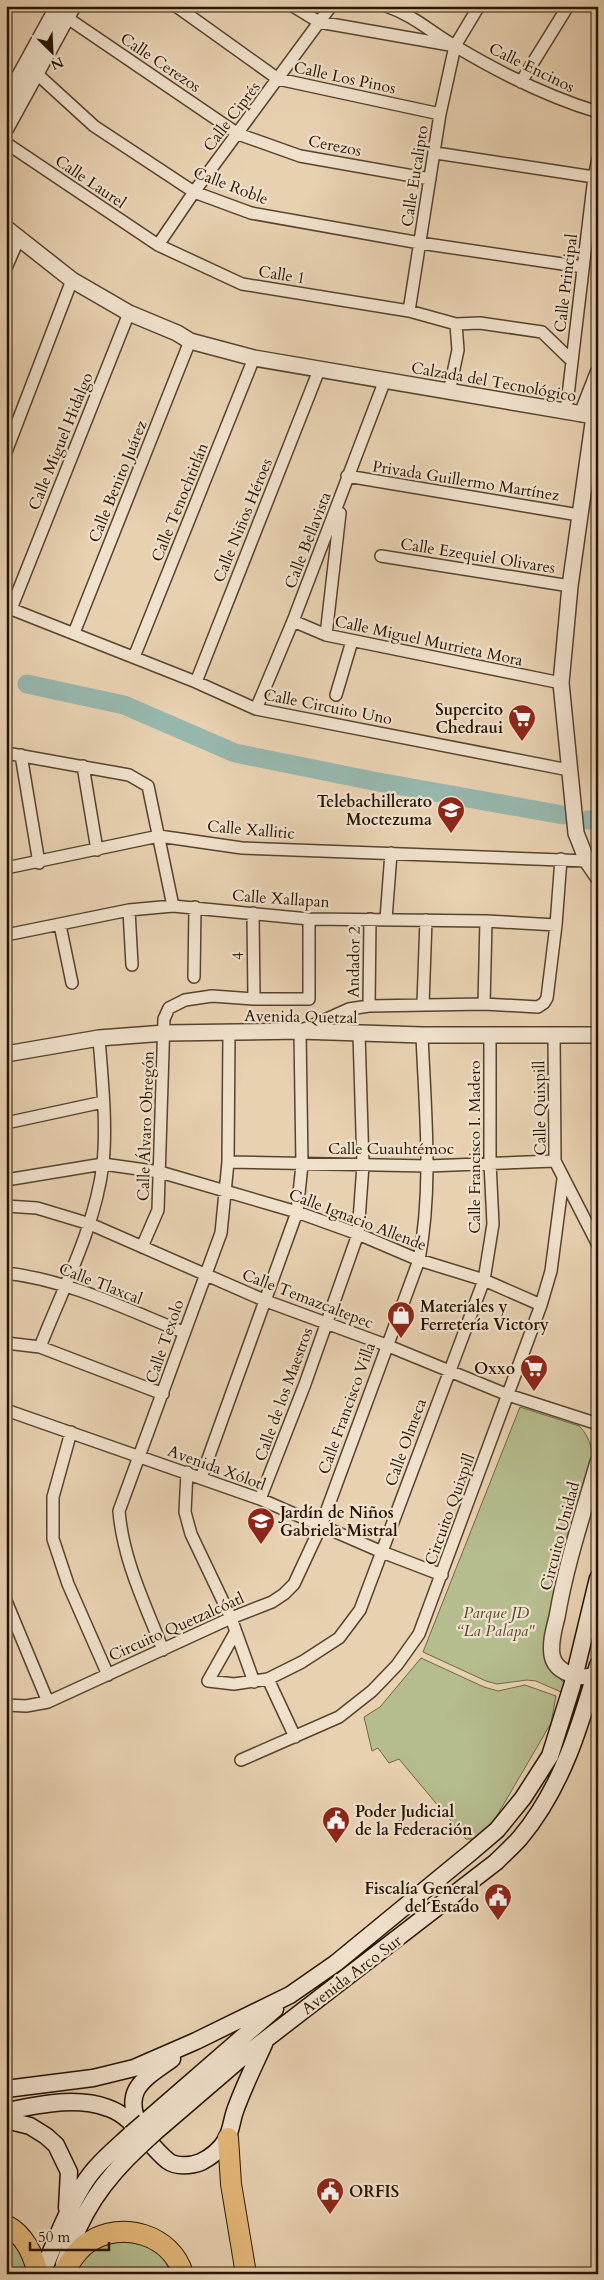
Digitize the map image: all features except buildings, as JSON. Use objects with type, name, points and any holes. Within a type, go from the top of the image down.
[{"type":"highway","points":[[228,2138],[232,2184],[246,2274]]},
{"type":"highway","points":[[6,2224],[20,2234],[40,2274]]},
{"type":"highway","points":[[62,2274],[78,2252],[89,2242],[104,2235],[127,2232],[148,2235],[161,2242],[176,2257],[183,2274]]},
{"type":"main road","name":"Avenida Arco Sur","points":[[143,2134],[290,1995],[336,1963],[498,1830],[523,1798],[550,1756],[573,1680],[598,1578]]},
{"type":"main road","name":"Avenida Arco Sur","points":[[143,2134],[496,1862],[520,1838],[558,1780],[573,1747],[595,1675]]},
{"type":"main road","points":[[573,1680],[582,1682],[595,1675]]},
{"type":"main road","name":"Avenida Arco Sur","points":[[6,2089],[110,2075],[134,2068],[196,2041],[290,1995]]},
{"type":"main road","points":[[143,2134],[134,2116],[132,2105],[138,2085],[196,2041]]},
{"type":"main road","name":"Avenida Arco Sur","points":[[228,2138],[235,2110],[266,2041]]},
{"type":"main road","points":[[6,2110],[63,2102],[92,2103],[111,2108],[143,2134],[169,2162],[185,2165],[206,2159],[216,2152],[228,2138]]},
{"type":"main road","points":[[6,2120],[30,2126],[56,2145],[69,2172],[69,2192],[65,2218]]},
{"type":"main road","points":[[40,2274],[65,2218],[84,2184],[104,2159],[143,2134]]},
{"type":"main road","points":[[62,2274],[71,2244],[98,2192],[143,2134]]},
{"type":"street","name":"Calle Los Pinos","points":[[176,6],[278,79],[440,114]]},
{"type":"street","points":[[293,6],[319,22],[454,46]]},
{"type":"street","name":"Calle Ciprés","points":[[158,245],[194,192],[331,6]]},
{"type":"street","points":[[386,6],[408,10],[454,46]]},
{"type":"street","points":[[454,46],[479,6]]},
{"type":"street","points":[[521,82],[568,6]]},
{"type":"street","points":[[6,128],[68,8]]},
{"type":"street","points":[[6,101],[68,8]]},
{"type":"street","name":"Calle Cerezos","points":[[68,8],[238,134]]},
{"type":"street","name":"Calle Encinos","points":[[454,46],[521,82],[566,102],[598,112]]},
{"type":"street","name":"Calle Eucalipto","points":[[409,311],[430,179],[436,153],[440,114],[454,46]]},
{"type":"street","name":"Calle Roble","points":[[36,73],[94,126],[194,192],[251,213],[420,243],[583,267]]},
{"type":"street","name":"Cerezos","points":[[238,134],[300,156],[430,179]]},
{"type":"street","name":"Calle Laurel","points":[[6,143],[158,245]]},
{"type":"street","points":[[436,153],[594,177]]},
{"type":"street","name":"Calle Principal","points":[[566,412],[594,177],[598,159]]},
{"type":"street","name":"Calzada del Tecnológico","points":[[6,228],[72,280],[129,313],[177,333],[190,341],[254,358],[319,370],[385,380],[451,386],[566,412],[591,413],[570,586],[561,683],[576,833],[587,861],[598,876]]},
{"type":"street","points":[[6,268],[19,238]]},
{"type":"street","name":"Calle 1","points":[[158,245],[242,284],[409,311],[456,324],[480,323],[542,332],[572,361]]},
{"type":"street","points":[[6,452],[72,280]]},
{"type":"street","name":"Calle Miguel Hidalgo","points":[[9,608],[129,313]]},
{"type":"street","points":[[451,386],[458,350],[456,324]]},
{"type":"street","name":"Calle Benito Juárez","points":[[74,633],[190,341]]},
{"type":"street","name":"Calle Tenochtitlán","points":[[134,657],[254,358]]},
{"type":"street","name":"Calle Niños Héroes","points":[[196,682],[319,370]]},
{"type":"street","points":[[591,413],[598,372]]},
{"type":"street","name":"Calle Bellavista","points":[[256,709],[293,621],[385,380]]},
{"type":"street","name":"Privada Guillermo Martínez","points":[[347,476],[579,515]]},
{"type":"street","points":[[326,635],[342,496]]},
{"type":"street","name":"Calle Ezequiel Olivares","points":[[380,556],[570,586]]},
{"type":"street","name":"Calle Circuito Uno","points":[[9,608],[196,682],[256,709],[569,770]]},
{"type":"street","name":"Calle Miguel Murrieta Mora","points":[[293,621],[326,635],[561,683]]},
{"type":"street","points":[[336,694],[352,640]]},
{"type":"street","points":[[6,753],[129,775],[148,786],[173,906]]},
{"type":"street","points":[[21,755],[39,863]]},
{"type":"street","points":[[83,766],[97,850]]},
{"type":"street","name":"Calle Xallitic","points":[[6,868],[39,863],[159,836],[242,848],[587,861]]},
{"type":"street","points":[[386,919],[391,853]]},
{"type":"street","points":[[201,1478],[297,1212],[302,1165],[300,1031],[349,1009],[369,1006],[484,1004],[538,1007],[547,998],[556,925],[561,859]]},
{"type":"street","name":"Calle Xallapan","points":[[6,935],[128,910],[173,906],[309,919],[486,921],[556,925]]},
{"type":"street","points":[[194,978],[195,907]]},
{"type":"street","points":[[128,910],[132,965]]},
{"type":"street","name":"4","points":[[253,913],[254,999]]},
{"type":"street","points":[[254,999],[309,999],[309,919]]},
{"type":"street","name":"Andador 2","points":[[369,1006],[370,919]]},
{"type":"street","points":[[423,1004],[426,920]]},
{"type":"street","points":[[484,1004],[486,921]]},
{"type":"street","points":[[60,925],[72,983]]},
{"type":"street","name":"Calle Álvaro Obregón","points":[[142,1247],[158,1210],[164,1019],[169,1008],[185,1000],[212,996],[254,999]]},
{"type":"street","name":"Avenida Quetzal","points":[[6,1054],[99,1038],[165,1033],[300,1031],[422,1036],[490,1034],[598,1035]]},
{"type":"street","name":"Calle Texolo","points":[[163,1650],[127,1560],[121,1537],[119,1511],[163,1394],[183,1332],[221,1233],[228,1162],[229,1033]]},
{"type":"street","name":"Calle de los Maestros","points":[[260,1499],[358,1234],[363,1165],[359,1034]]},
{"type":"street","name":"Calle Francisco I. Madero","points":[[449,1372],[484,1280],[493,1224],[490,1163],[490,1034]]},
{"type":"street","name":"Calle Quixpill","points":[[554,1034],[555,1161],[562,1179],[598,1245]]},
{"type":"street","name":"Calle Francisco Villa","points":[[322,1526],[386,1345],[419,1260],[426,1226],[428,1166],[422,1036]]},
{"type":"street","points":[[40,1347],[90,1224],[103,1164],[103,1102],[99,1038]]},
{"type":"street","points":[[6,1122],[103,1102]]},
{"type":"street","name":"Calle Cuauhtémoc","points":[[228,1162],[302,1165],[428,1166],[555,1161]]},
{"type":"street","points":[[6,1180],[103,1164],[160,1172]]},
{"type":"street","name":"Calle Ignacio Allende","points":[[160,1172],[297,1212],[358,1234],[419,1260],[484,1280],[541,1305]]},
{"type":"street","name":"Circuito Quixpill","points":[[241,1760],[339,1717],[372,1691],[397,1665],[419,1634],[541,1305],[551,1271],[562,1179]]},
{"type":"street","name":"Calle Temazcaltepec","points":[[6,1206],[37,1208],[90,1224],[266,1301],[386,1345],[508,1395],[598,1424]]},
{"type":"street","name":"Calle Tlaxcal","points":[[6,1273],[34,1276],[64,1285],[183,1332]]},
{"type":"street","points":[[6,1343],[40,1347],[163,1394]]},
{"type":"street","name":"Calle Olmeca","points":[[235,1633],[208,1681],[234,1684],[268,1679],[302,1662],[339,1638],[360,1610],[449,1372]]},
{"type":"street","name":"Avenida Xólotl","points":[[6,1411],[187,1472],[260,1499],[382,1552],[442,1575]]},
{"type":"street","points":[[71,1432],[53,1497],[52,1539],[68,1584],[108,1675]]},
{"type":"street","name":"Circuito Unidad","points":[[573,1680],[557,1666],[552,1656],[552,1644],[562,1586],[598,1462]]},
{"type":"street","points":[[187,1472],[185,1512],[191,1534],[231,1618],[254,1682]]},
{"type":"street","name":"Circuito Quetzalcóatl","points":[[6,1705],[26,1706],[48,1702],[231,1618],[272,1602],[294,1584],[322,1526]]},
{"type":"street","points":[[6,1601],[48,1702]]},
{"type":"street","points":[[268,1679],[295,1737]]},
{"type":"green space","name":"Parque JD “La Palapa\"","points":[[520,1407],[579,1426],[589,1440],[592,1451],[593,1469],[554,1668],[559,1678],[565,1684],[561,1692],[536,1681],[527,1680],[497,1684],[486,1681],[423,1652]]},
{"type":"green space","points":[[421,1658],[484,1687],[498,1691],[525,1685],[556,1696],[551,1723],[491,1826],[476,1839],[466,1839],[399,1759],[389,1763],[378,1748],[372,1751],[364,1717],[380,1707]]},
{"type":"green space","points":[[6,2238],[20,2253],[26,2274],[6,2274]]},
{"type":"green space","points":[[137,2241],[158,2254],[165,2262],[171,2274],[75,2274],[85,2255],[99,2245]]},
{"type":"waterway","points":[[27,684],[124,705],[235,753],[373,781],[563,815]]},
{"type":"waterway","points":[[588,820],[598,819]]},
{"type":"place","name":"Supercito Chedraui","points":[[522,742]]},
{"type":"place","name":"Telebachillerato Moctezuma","points":[[451,834]]},
{"type":"place","name":"Materiales y Ferretería Victory","points":[[401,1339]]},
{"type":"place","name":"Oxxo","points":[[534,1392]]},
{"type":"place","name":"Jardín de Niños Gabriela Mistral","points":[[261,1545]]},
{"type":"place","name":"Poder Judicial de la Federación","points":[[336,1844]]},
{"type":"place","name":"Fiscalía General del Estado","points":[[498,1921]]},
{"type":"place","name":"ORFIS","points":[[330,2215]]}]
